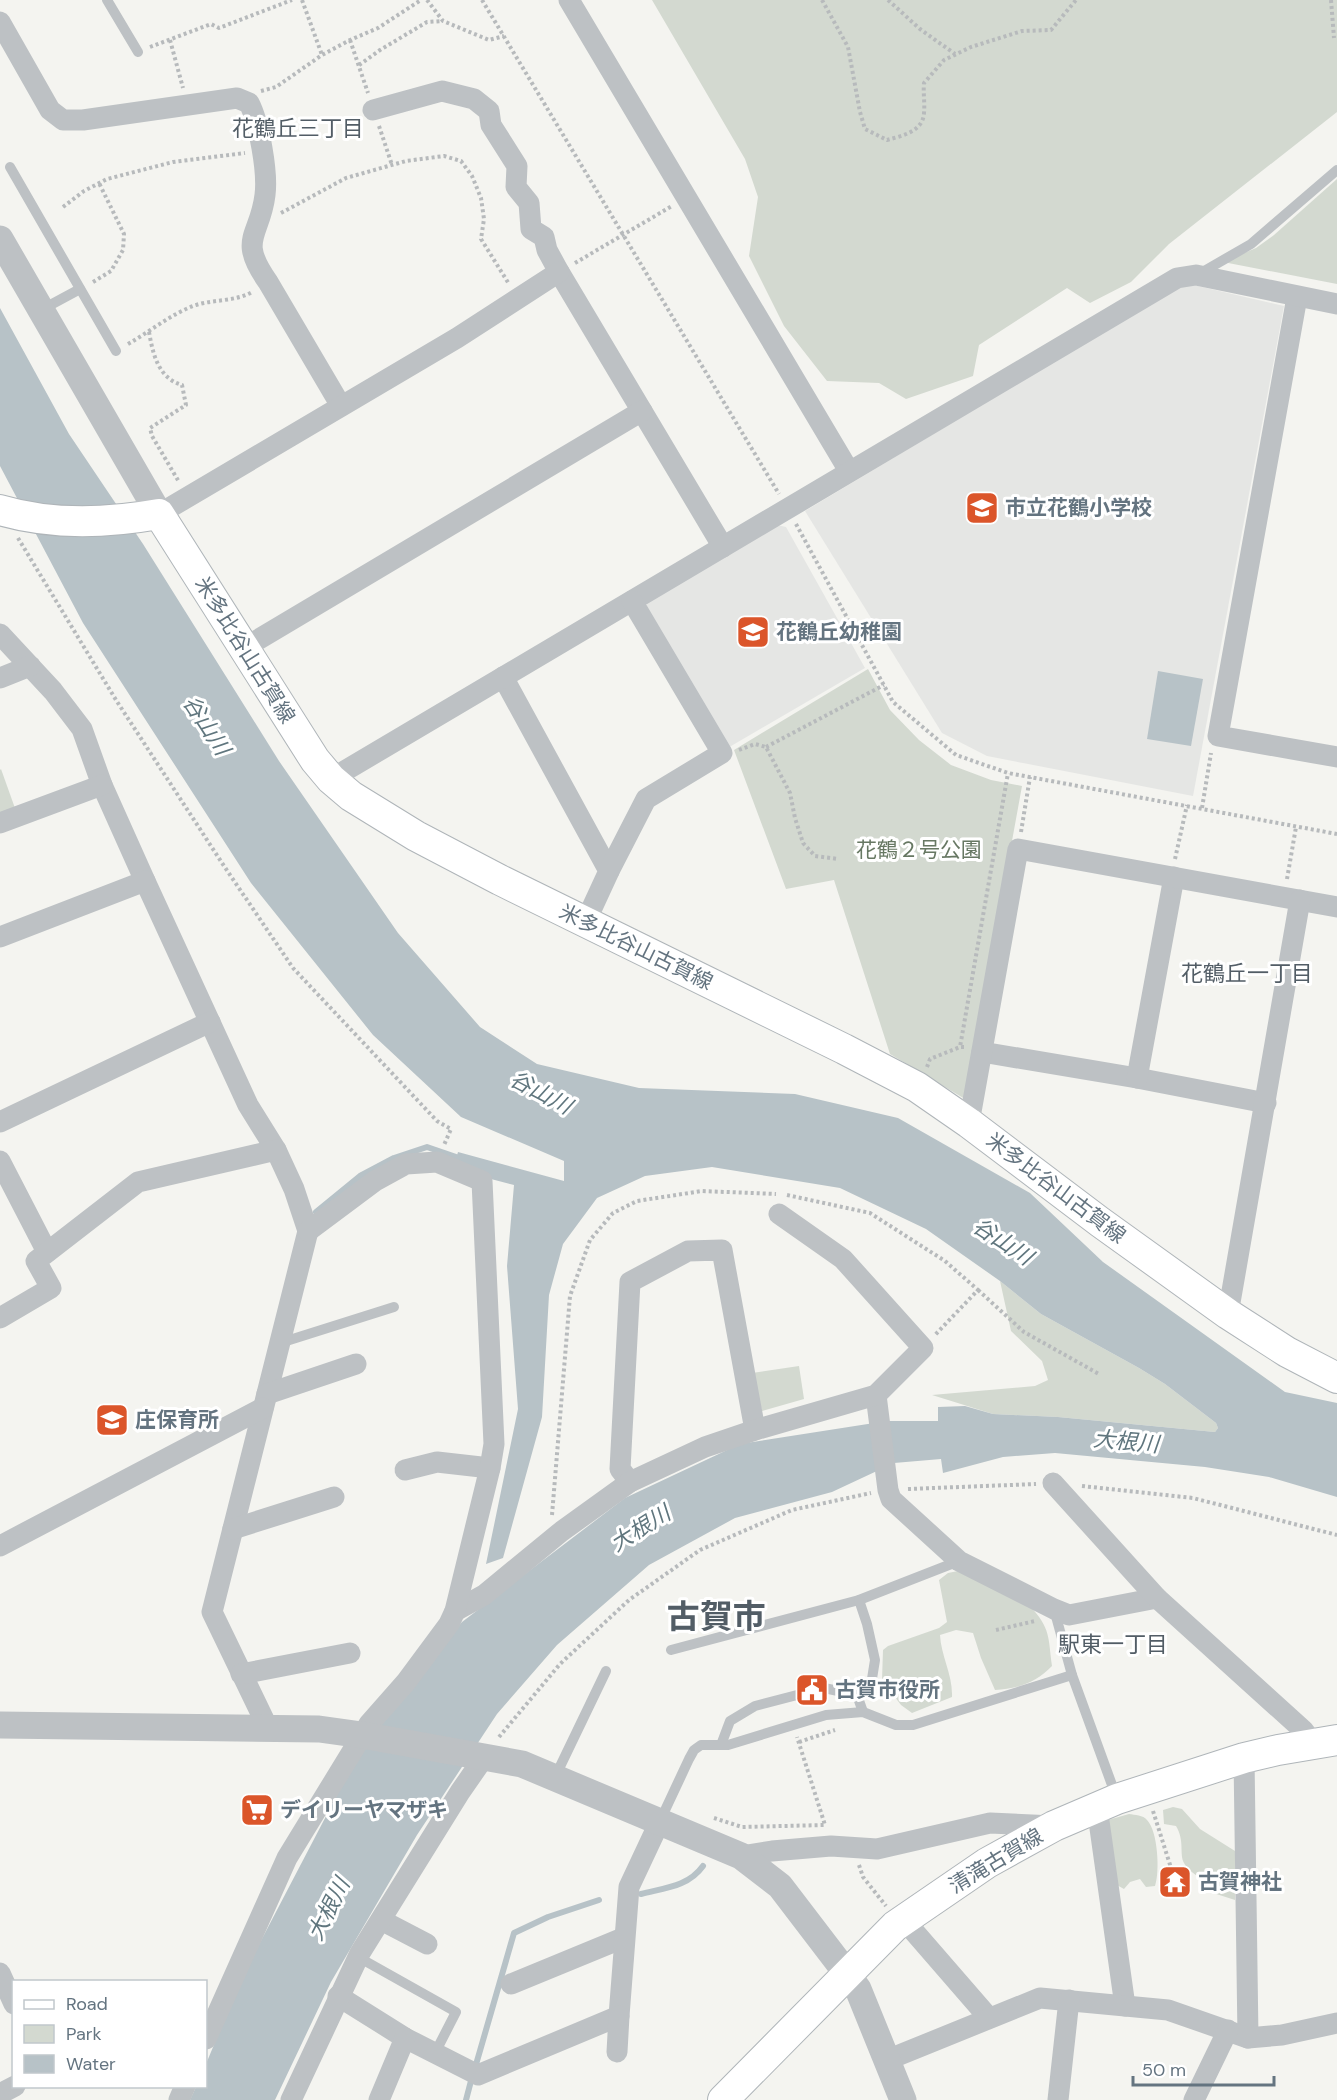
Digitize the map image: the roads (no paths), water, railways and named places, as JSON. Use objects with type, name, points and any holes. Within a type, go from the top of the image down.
[{"type":"main road","points":[[3,511],[38,518],[128,519],[159,514]]},
{"type":"main road","name":"米多比谷山古賀線","points":[[159,514],[315,760],[331,779],[351,796],[416,836],[585,923],[917,1087],[1228,1314],[1287,1352],[1337,1378]]},
{"type":"main road","name":"清滝古賀線","points":[[723,2100],[902,1922],[987,1863],[1054,1826],[1107,1803],[1244,1758],[1325,1742]]},
{"type":"street","points":[[569,0],[849,471]]},
{"type":"street","points":[[0,22],[50,110],[63,120],[83,120],[237,98],[249,103],[255,115],[266,192],[262,211],[252,235],[252,250],[256,266],[268,282],[340,406]]},
{"type":"street","points":[[373,110],[442,91],[474,99],[489,111],[491,125],[517,166],[516,187],[529,203],[531,229],[544,237],[547,250],[559,272],[723,547]]},
{"type":"street","points":[[0,239],[159,514],[458,338],[559,272]]},
{"type":"street","points":[[331,779],[1177,278],[1196,275],[1337,304]]},
{"type":"street","points":[[1297,297],[1218,736],[1337,757]]},
{"type":"street","points":[[244,648],[642,411]]},
{"type":"street","points":[[585,923],[646,799],[722,753],[632,601]]},
{"type":"street","points":[[0,634],[53,691],[82,729],[102,784],[145,880],[248,1105],[276,1150],[294,1189],[308,1231],[212,1612],[268,1728]]},
{"type":"street","points":[[0,678],[30,666]]},
{"type":"street","points":[[503,677],[609,871]]},
{"type":"street","points":[[0,823],[102,784]]},
{"type":"street","points":[[969,1123],[1018,849],[1337,907]]},
{"type":"street","points":[[1137,1078],[1174,878]]},
{"type":"street","points":[[0,937],[145,880]]},
{"type":"street","points":[[1228,1314],[1266,1103],[1292,899]]},
{"type":"street","points":[[0,1122],[210,1022]]},
{"type":"street","points":[[982,1052],[1137,1078],[1266,1103]]},
{"type":"street","points":[[0,1318],[51,1288],[36,1261],[138,1182],[276,1150]]},
{"type":"street","points":[[0,1161],[47,1252]]},
{"type":"street","points":[[208,2029],[287,1858],[365,1735],[369,1724],[413,1672],[449,1624],[455,1611],[494,1444],[482,1181],[437,1162],[406,1164],[375,1181],[308,1231]]},
{"type":"street","points":[[455,1611],[484,1594],[562,1531],[630,1482],[705,1447],[876,1395],[923,1348],[843,1259],[779,1214]]},
{"type":"street","points":[[630,1482],[620,1469],[630,1282],[688,1251],[722,1250],[755,1430]]},
{"type":"street","points":[[0,1546],[265,1401],[356,1364]]},
{"type":"street","points":[[876,1395],[891,1499],[959,1561],[1055,1613],[1069,1615],[1157,1598]]},
{"type":"street","points":[[405,1470],[437,1462],[490,1468]]},
{"type":"street","points":[[1053,1483],[1157,1598],[1303,1730],[1325,1742]]},
{"type":"street","points":[[233,1529],[334,1497]]},
{"type":"street","points":[[241,1674],[350,1653]]},
{"type":"street","points":[[0,1725],[319,1730],[491,1748],[522,1764],[741,1856],[780,1886],[858,1989],[903,2100]]},
{"type":"street","points":[[291,2100],[358,1957],[460,1792],[491,1748]]},
{"type":"street","points":[[1244,1758],[1248,2038]]},
{"type":"street","points":[[1107,1803],[1125,2006]]},
{"type":"street","points":[[617,2052],[623,1938],[629,1887],[660,1821]]},
{"type":"street","points":[[741,1856],[772,1851],[855,1846],[877,1849],[990,1823],[1054,1826]]},
{"type":"street","points":[[381,1920],[427,1944]]},
{"type":"street","points":[[902,1922],[989,2018]]},
{"type":"street","points":[[511,1984],[623,1938]]},
{"type":"street","points":[[0,1973],[12,2000]]},
{"type":"street","points":[[338,1996],[405,2038],[478,2075],[619,2016]]},
{"type":"street","points":[[887,2060],[1040,1998],[1168,2010],[1248,2038],[1282,2035],[1337,2023]]},
{"type":"street","points":[[1058,2100],[1069,2000]]},
{"type":"street","points":[[1194,2100],[1228,2030]]},
{"type":"street","points":[[379,2100],[405,2038]]},
{"type":"lane","points":[[107,0],[138,52]]},
{"type":"lane","points":[[10,167],[116,351]]},
{"type":"lane","points":[[1196,275],[1251,244],[1337,170]]},
{"type":"lane","points":[[41,310],[80,289]]},
{"type":"lane","points":[[280,1343],[394,1307]]},
{"type":"lane","points":[[671,1650],[859,1600],[959,1561]]},
{"type":"lane","points":[[722,1745],[730,1721],[755,1706],[824,1688],[857,1695],[871,1686],[875,1660],[859,1600]]},
{"type":"lane","points":[[1055,1613],[1107,1803]]},
{"type":"lane","points":[[555,1777],[606,1671]]},
{"type":"lane","points":[[660,1821],[694,1750],[701,1745],[728,1745],[826,1715],[863,1712],[896,1725],[913,1725],[1072,1675]]},
{"type":"lane","points":[[857,1695],[863,1712]]},
{"type":"lane","points":[[358,1957],[456,2012],[435,2053]]},
{"type":"water","points":[[0,308],[69,434],[143,544],[279,761],[398,933],[480,1027],[537,1064],[639,1088],[795,1094],[898,1118],[1030,1193],[1103,1262],[1285,1392],[1337,1403],[1337,1497],[1269,1477],[1205,1467],[1055,1453],[1003,1457],[943,1473],[941,1459],[894,1463],[832,1492],[735,1518],[649,1565],[557,1645],[497,1714],[417,1835],[331,1982],[275,2100],[190,2100],[196,2088],[207,2088],[207,2062],[243,1975],[347,1776],[383,1718],[462,1622],[625,1498],[740,1444],[887,1421],[938,1421],[938,1407],[965,1406],[993,1414],[1058,1417],[1215,1432],[1218,1428],[1216,1423],[1165,1384],[1041,1314],[1000,1281],[926,1229],[840,1188],[712,1167],[645,1176],[597,1198],[563,1244],[549,1295],[542,1417],[503,1558],[486,1564],[518,1409],[507,1266],[514,1185],[453,1169],[458,1152],[564,1181],[564,1161],[461,1117],[373,1035],[251,883],[83,623],[0,466]]},
{"type":"water","points":[[1158,671],[1203,679],[1191,746],[1147,739]]},
{"type":"waterway","points":[[316,1212],[360,1176],[394,1158],[427,1147],[462,1159]]},
{"type":"waterway","points":[[641,1894],[683,1883],[703,1866]]},
{"type":"waterway","points":[[475,2068],[514,1933],[548,1917],[599,1900]]},
{"type":"waterway","points":[[466,2100],[472,2077]]},
{"type":"place","name":"市立花鶴小学校","points":[[982,508]]},
{"type":"place","name":"花鶴丘幼稚園","points":[[753,632]]},
{"type":"place","name":"庄保育所","points":[[112,1420]]},
{"type":"place","name":"古賀市役所","points":[[812,1690]]},
{"type":"place","name":"デイリーヤマザキ","points":[[257,1810]]},
{"type":"place","name":"古賀神社","points":[[1175,1882]]},
{"type":"district","name":"花鶴丘三丁目","points":[[298,128]]},
{"type":"district","name":"花鶴丘一丁目","points":[[1247,973]]},
{"type":"district","name":"古賀市","points":[[716,1616]]},
{"type":"district","name":"駅東一丁目","points":[[1113,1644]]},
{"type":"water label","name":"谷山川","points":[[207,725]]},
{"type":"water label","name":"谷山川","points":[[541,1092]]},
{"type":"water label","name":"谷山川","points":[[1003,1241]]},
{"type":"water label","name":"大根川","points":[[1126,1441]]},
{"type":"water label","name":"大根川","points":[[640,1528]]},
{"type":"water label","name":"大根川","points":[[328,1909]]},
{"type":"park label","name":"花鶴２号公園","points":[[919,850]]}]
